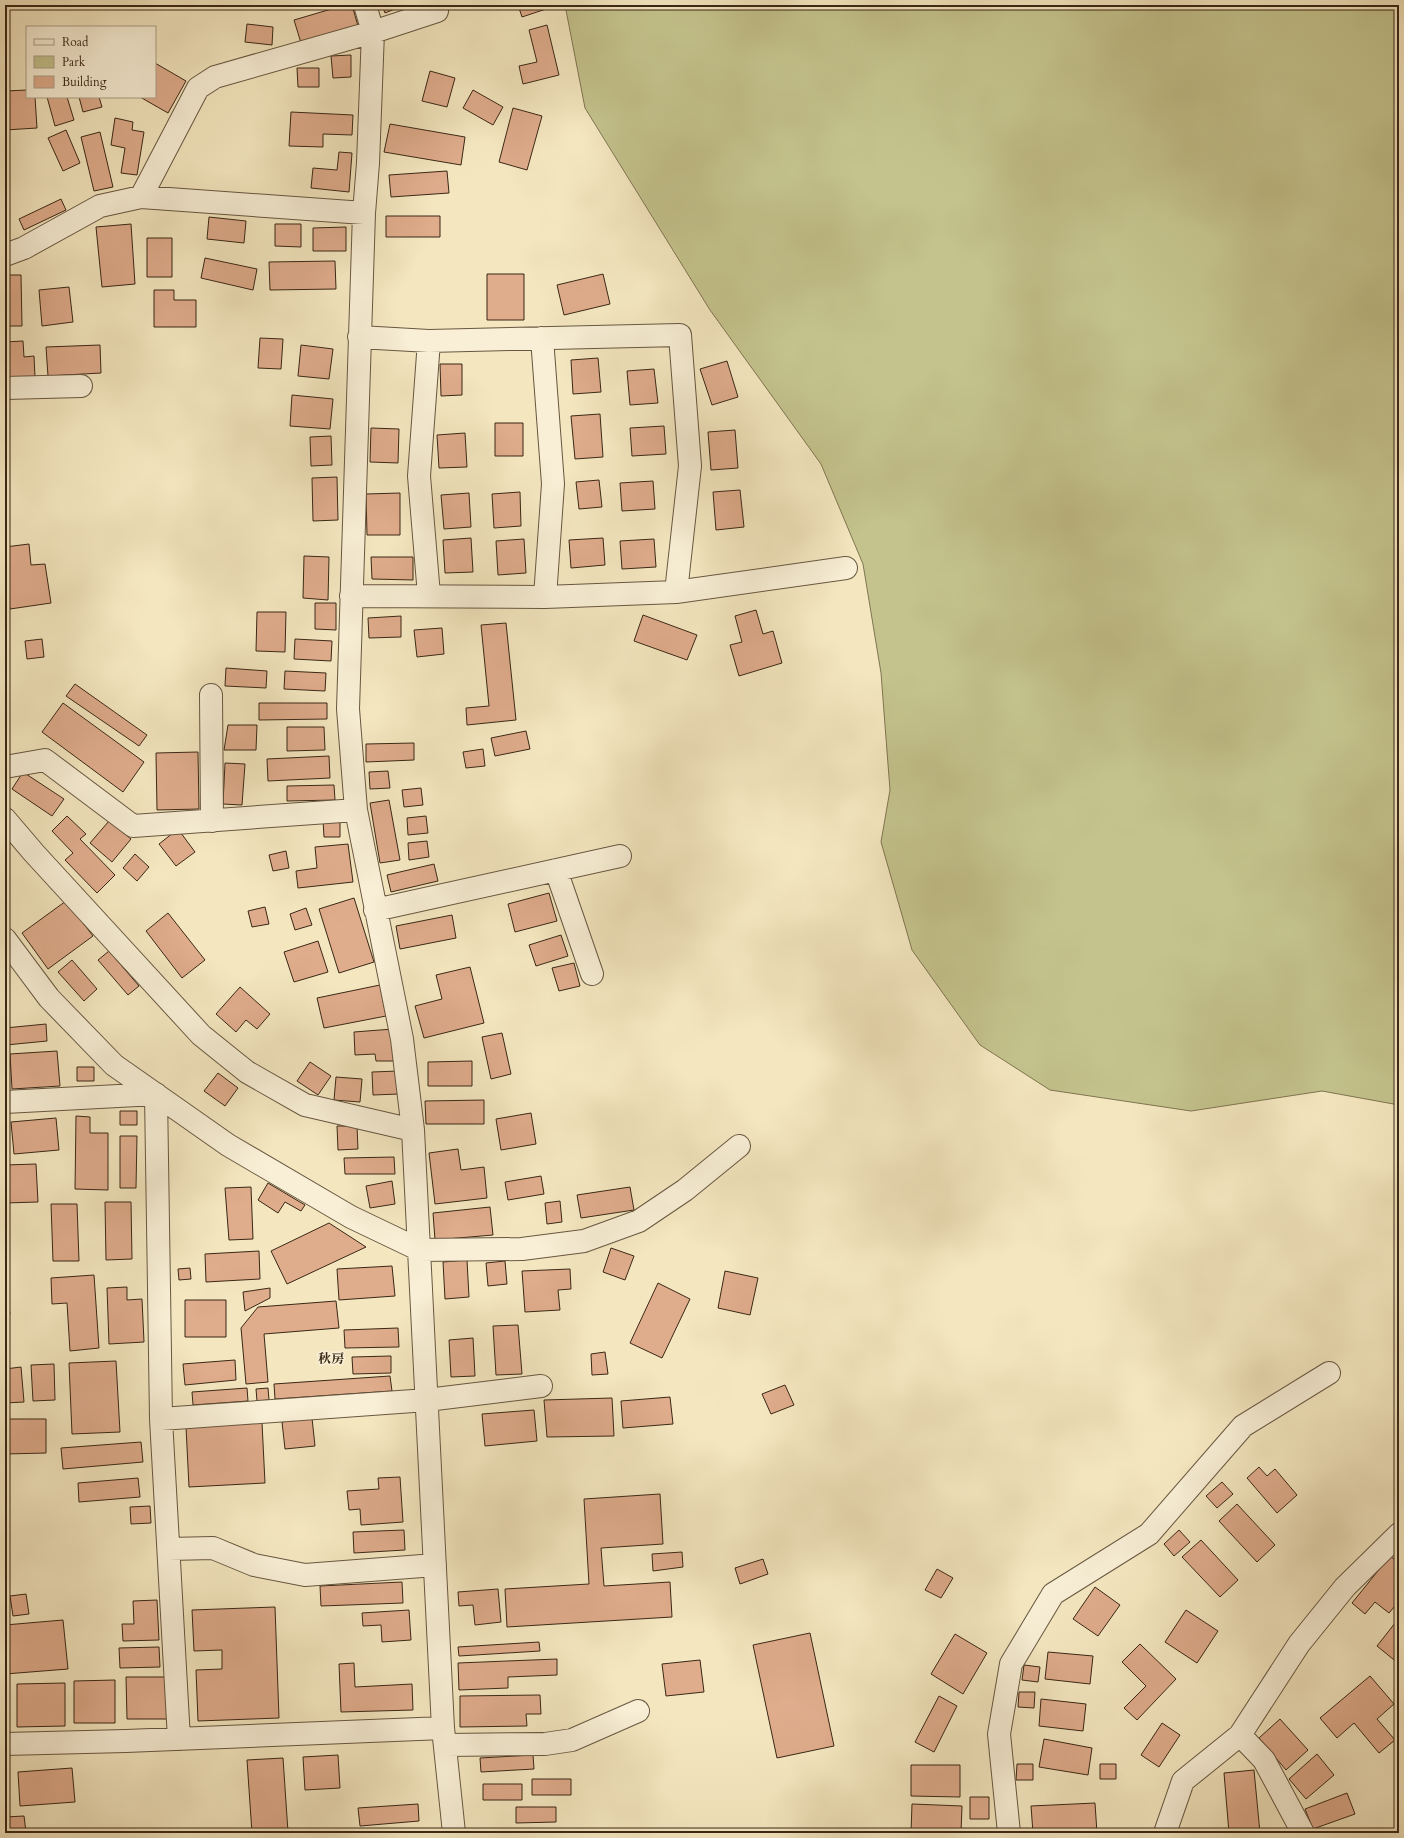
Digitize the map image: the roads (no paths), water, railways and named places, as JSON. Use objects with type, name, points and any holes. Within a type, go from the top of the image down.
[{"type":"street","points":[[365,5],[373,32],[359,337],[348,709],[356,810],[402,1038],[413,1130],[444,1736],[454,1833]]},
{"type":"street","points":[[141,197],[198,88],[215,77],[373,32],[437,10]]},
{"type":"street","points":[[5,255],[24,248],[100,206],[141,197],[364,213]]},
{"type":"street","points":[[359,337],[429,341],[680,335],[690,466],[676,592]]},
{"type":"street","points":[[542,338],[553,484],[545,597]]},
{"type":"street","points":[[429,341],[419,476],[429,595]]},
{"type":"street","points":[[5,388],[81,386]]},
{"type":"street","points":[[351,596],[429,595],[545,597],[676,592],[846,568]]},
{"type":"street","points":[[211,695],[212,821]]},
{"type":"street","points":[[5,767],[45,760],[133,826],[356,810]]},
{"type":"street","points":[[5,819],[39,859],[201,1034],[247,1072],[305,1105],[413,1130]]},
{"type":"street","points":[[375,910],[620,856]]},
{"type":"street","points":[[556,870],[592,974]]},
{"type":"street","points":[[5,940],[49,998],[114,1065],[228,1145],[351,1217],[420,1250],[522,1249],[584,1241],[639,1221],[685,1190],[739,1146]]},
{"type":"street","points":[[5,1102],[156,1094]]},
{"type":"street","points":[[156,1094],[161,1419],[179,1739]]},
{"type":"street","points":[[1009,1833],[999,1734],[1011,1664],[1053,1594],[1149,1534],[1244,1426],[1329,1373]]},
{"type":"street","points":[[161,1419],[427,1400],[541,1386]]},
{"type":"street","points":[[1165,1833],[1183,1781],[1240,1735],[1299,1644],[1345,1587],[1398,1538]]},
{"type":"street","points":[[168,1549],[213,1548],[254,1565],[305,1574],[435,1565]]},
{"type":"street","points":[[5,1744],[179,1739],[444,1736],[545,1744],[572,1740],[638,1711]]},
{"type":"street","points":[[1240,1735],[1264,1760],[1303,1833]]},
{"type":"district","name":"秋房","points":[[331,1358]]}]
